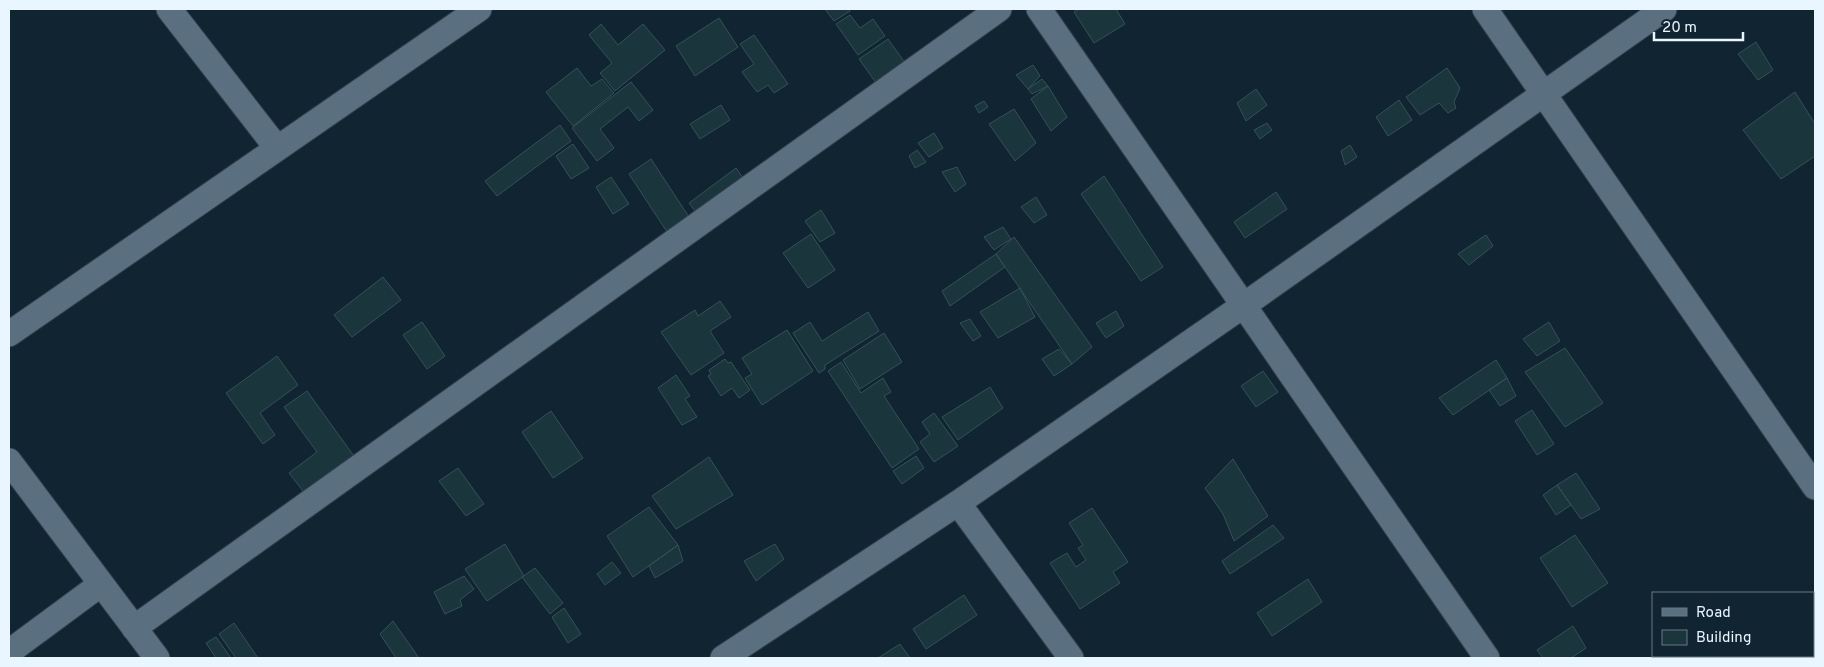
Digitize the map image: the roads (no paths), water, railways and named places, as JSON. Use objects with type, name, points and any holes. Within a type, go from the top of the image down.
[{"type":"street","points":[[169,9],[277,148]]},
{"type":"street","points":[[9,334],[479,9]]},
{"type":"street","points":[[134,628],[999,9]]},
{"type":"street","points":[[1039,9],[1488,658]]},
{"type":"street","points":[[1485,9],[1815,487]]},
{"type":"street","points":[[723,658],[958,503],[1244,305],[1664,9]]},
{"type":"street","points":[[9,461],[157,658]]},
{"type":"street","points":[[958,503],[1072,658]]},
{"type":"street","points":[[9,652],[101,584]]}]
